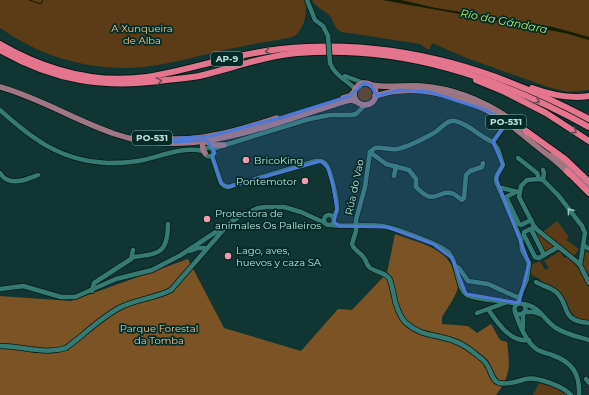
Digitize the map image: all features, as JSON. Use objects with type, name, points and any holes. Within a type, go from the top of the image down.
[{"type":"highway","name":"AP-9","points":[[0,44],[18,54],[52,68],[82,76],[114,79],[151,76],[274,50],[308,47],[359,47],[393,50],[459,64],[516,84],[566,107],[589,120]]},
{"type":"highway","name":"AP-9","points":[[0,50],[29,65],[53,74],[79,80],[111,84],[148,83],[197,76],[251,61],[299,53],[339,52],[405,58],[439,65],[488,80],[520,93],[589,127]]},
{"type":"highway","points":[[459,64],[472,66],[556,96],[573,98],[589,96]]},
{"type":"highway","points":[[439,65],[505,92],[546,113],[589,141]]},
{"type":"highway","points":[[526,131],[565,159],[589,182]]},
{"type":"highway","points":[[567,171],[589,193]]},
{"type":"main road","name":"PO-531","points":[[0,86],[28,93],[116,132],[133,136],[167,139],[197,138],[227,132],[350,96],[361,84],[364,83],[385,87],[422,86],[451,91],[464,95],[501,112],[562,161],[589,188]]},
{"type":"main road","points":[[371,85],[375,90],[375,96]]},
{"type":"main road","name":"PO-531","points":[[0,86],[24,95],[97,128],[117,135],[148,142],[181,143],[229,137],[346,101],[352,100],[366,104],[372,102],[375,96],[400,90],[430,92],[464,101],[486,110],[507,122],[567,171],[589,196]]},
{"type":"main road","points":[[355,90],[354,97],[358,102]]},
{"type":"main road","points":[[203,151],[203,142],[298,114],[311,108]]},
{"type":"main road","points":[[167,139],[195,146],[203,151]]},
{"type":"main road","points":[[206,141],[214,145],[224,145]]},
{"type":"street","points":[[307,0],[315,20],[323,26],[328,36],[330,63],[334,71],[348,80],[355,90]]},
{"type":"street","points":[[334,71],[364,83]]},
{"type":"street","points":[[354,114],[359,107],[358,102]]},
{"type":"street","points":[[203,151],[207,148],[212,149],[309,119],[330,115],[354,114],[366,104]]},
{"type":"street","points":[[0,110],[24,131],[42,144],[67,156],[84,160],[125,163],[179,150],[193,149],[203,151],[207,156],[212,156]]},
{"type":"street","points":[[483,163],[482,166],[468,172],[464,187],[464,197],[462,200],[455,195],[449,194],[431,197],[425,196],[416,187],[416,179],[409,170],[386,164],[370,152],[375,148],[398,148],[434,133],[452,121],[456,121],[468,127],[493,142],[498,149],[504,165],[497,175],[496,181],[521,240],[522,250],[529,263],[526,284],[520,302],[515,306],[515,311],[519,323],[536,349],[567,362],[572,367],[576,374],[580,394],[570,394]]},
{"type":"street","points":[[493,142],[507,122]]},
{"type":"street","points":[[179,150],[181,143]]},
{"type":"street","points":[[212,149],[212,156],[221,183],[228,187],[321,160],[328,168],[335,201],[332,220]]},
{"type":"street","name":"Rúa do Vao","points":[[370,152],[365,187],[357,215],[355,238],[352,244],[353,247],[364,257],[369,267],[389,278],[394,298],[404,321],[427,335],[457,342],[485,361],[496,381],[507,383],[517,382],[528,378],[558,386],[570,394]]},
{"type":"street","points":[[518,158],[537,173],[541,180],[558,195],[582,226],[584,233],[580,265]]},
{"type":"street","points":[[394,176],[396,166]]},
{"type":"street","points":[[541,180],[544,173],[543,170]]},
{"type":"street","points":[[0,173],[7,180],[12,181],[38,175]]},
{"type":"street","points":[[541,180],[527,180],[518,192],[520,200],[531,220],[544,255]]},
{"type":"street","points":[[502,188],[518,192]]},
{"type":"street","points":[[518,192],[506,197],[519,224],[521,225],[531,220]]},
{"type":"street","points":[[0,289],[23,286],[68,298],[74,297],[127,276],[152,270],[207,238],[248,211],[266,207],[292,210],[315,220],[332,220]]},
{"type":"street","points":[[325,221],[327,216],[339,226],[387,227],[433,244],[447,252],[452,258],[456,266],[461,286],[466,294],[473,297],[503,302],[520,302],[525,307],[522,324],[524,332]]},
{"type":"street","points":[[92,291],[94,283],[133,257],[154,254],[165,246],[168,237],[168,224]]},
{"type":"street","points":[[0,346],[46,351],[66,348],[113,312],[130,303],[164,294],[171,290],[227,225]]},
{"type":"street","points":[[533,228],[580,265],[589,283]]},
{"type":"street","points":[[533,228],[524,232],[524,235],[535,257],[539,258],[558,247]]},
{"type":"street","points":[[207,238],[210,239],[211,244]]},
{"type":"street","points":[[204,251],[207,238]]},
{"type":"street","points":[[583,245],[589,249]]},
{"type":"street","points":[[180,254],[198,248],[204,251]]},
{"type":"street","points":[[131,259],[132,250]]},
{"type":"street","points":[[456,266],[468,280],[488,284],[520,302],[534,307],[558,329],[589,340]]},
{"type":"street","points":[[536,282],[557,292],[563,301],[565,310],[572,318],[589,323]]},
{"type":"street","points":[[477,313],[503,302]]},
{"type":"street","points":[[503,302],[520,314],[524,312],[534,312],[545,317]]},
{"type":"street","points":[[488,309],[508,334],[516,339],[524,341],[529,340]]},
{"type":"street","points":[[586,378],[589,383]]},
{"type":"highlighted area","points":[[364,83],[371,85],[377,96],[400,90],[430,92],[486,110],[507,122],[493,142],[503,165],[496,178],[529,263],[519,303],[466,294],[452,258],[433,244],[387,227],[339,226],[334,222],[337,209],[333,186],[328,168],[321,161],[228,187],[221,183],[212,156],[215,153],[207,140],[175,142],[167,139],[211,136],[283,117],[350,96]]},
{"type":"green space","name":"A Xunqueira de Alba","points":[[0,0],[305,0],[306,10],[300,31],[292,37],[237,47],[165,64],[143,67],[113,68],[82,64],[66,60],[37,49],[14,37],[0,28]]},
{"type":"green space","points":[[312,0],[589,0],[589,90],[568,92],[548,87],[469,59],[432,43],[429,50],[420,44],[342,32],[337,29],[331,17]]},
{"type":"green space","points":[[365,87],[370,89],[372,94],[370,99],[365,101],[360,99],[358,94],[360,89]]},
{"type":"green space","points":[[557,221],[569,237],[566,240],[579,249],[574,256],[543,232]]},
{"type":"green space","points":[[535,230],[555,248],[546,252],[544,251],[533,231]]},
{"type":"green space","name":"Parque Forestal da Tomba","points":[[395,234],[431,247],[446,258],[452,266],[458,287],[454,298],[442,317],[442,324],[468,326],[477,333],[491,324],[500,340],[507,342],[509,364],[507,376],[496,395],[0,395],[0,296],[71,301],[188,259],[224,328],[301,351],[338,309],[352,310],[387,273]]},
{"type":"green space","points":[[585,250],[589,253],[589,278],[582,264]]},
{"type":"green space","points":[[560,251],[564,258],[567,257],[576,265],[589,287],[589,320],[577,318],[563,296],[558,291],[530,274],[531,265],[540,261],[545,270],[549,268],[544,261]]},
{"type":"green space","points":[[539,383],[556,388],[568,395],[533,395]]},
{"type":"water","points":[[382,0],[401,0],[436,8],[553,27],[589,37],[589,40],[565,33]]},
{"type":"waterway","name":"Río da Gándara","points":[[29,0],[41,4],[43,0]]},
{"type":"place","name":"BricoKing","points":[[246,160]]},
{"type":"place","name":"Pontemotor","points":[[305,181]]},
{"type":"place","name":"Protectora de animales Os Palleiros","points":[[207,219]]},
{"type":"place","name":"Lago, aves, huevos y caza SA","points":[[228,256]]}]
